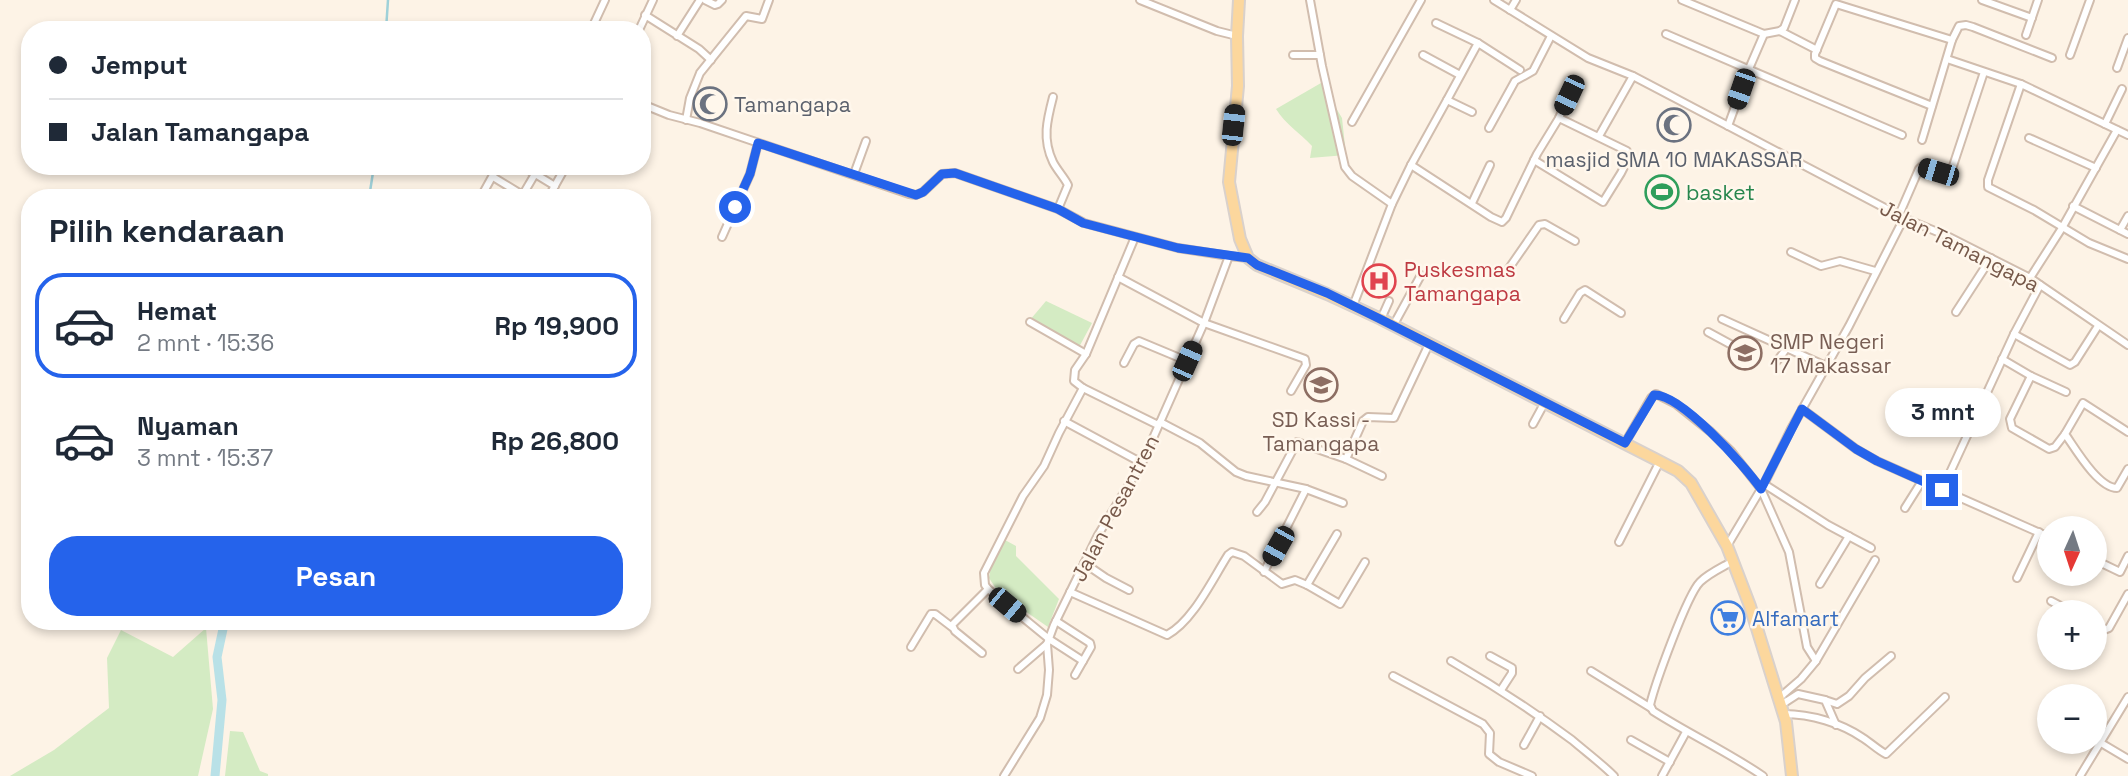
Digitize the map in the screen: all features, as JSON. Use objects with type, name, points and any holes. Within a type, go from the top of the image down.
[{"type":"main road","points":[[1239,0],[1238,86],[1228,182],[1240,239],[1248,258],[1257,265],[1381,319],[1545,402],[1660,461],[1678,471],[1691,483],[1727,545],[1750,606],[1781,706],[1792,776]]},
{"type":"street","points":[[596,21],[606,0]]},
{"type":"street","points":[[643,21],[653,0]]},
{"type":"street","points":[[677,36],[703,0],[715,5],[722,0]]},
{"type":"street","points":[[686,120],[690,98],[701,73],[746,16],[762,19],[769,0]]},
{"type":"street","points":[[1140,0],[1158,4],[1217,31],[1237,36]]},
{"type":"street","points":[[1310,0],[1345,167],[1352,176],[1392,204]]},
{"type":"street","points":[[1352,122],[1421,0]]},
{"type":"street","name":"Jalan Tamangapa","points":[[1494,0],[1588,58],[1633,76],[1786,157],[2030,278],[2128,345]]},
{"type":"street","points":[[1510,10],[1516,0]]},
{"type":"street","points":[[1682,0],[1764,34],[1780,31],[1786,25],[1795,0]]},
{"type":"street","points":[[1982,0],[2032,18]]},
{"type":"street","points":[[2026,35],[2038,0]]},
{"type":"street","points":[[2070,55],[2090,0]]},
{"type":"street","points":[[1933,106],[1819,61],[1815,57],[1817,50],[1836,2],[1952,40]]},
{"type":"street","points":[[645,15],[711,60]]},
{"type":"street","points":[[1436,23],[1478,43],[1520,70]]},
{"type":"street","points":[[1922,140],[1952,40],[1959,26],[1966,25],[2052,58]]},
{"type":"street","points":[[1780,31],[1817,50]]},
{"type":"street","points":[[1666,34],[1902,135]]},
{"type":"street","points":[[1728,126],[1764,34]]},
{"type":"street","points":[[1489,128],[1515,81],[1533,71],[1551,36]]},
{"type":"street","points":[[2117,68],[2128,38]]},
{"type":"street","points":[[1353,306],[1410,164],[1478,43]]},
{"type":"street","points":[[1293,55],[1320,55]]},
{"type":"street","points":[[1423,55],[1460,75]]},
{"type":"street","points":[[1947,59],[2021,84],[2128,135]]},
{"type":"street","points":[[1727,545],[1763,486],[1802,409],[1849,326],[1902,216],[1919,169],[1921,167],[1950,175],[1984,72]]},
{"type":"street","points":[[1600,136],[1633,76]]},
{"type":"street","points":[[2021,84],[1987,184],[1990,189],[2034,210],[2089,243],[2128,259]]},
{"type":"street","points":[[2105,124],[2122,89]]},
{"type":"street","points":[[1410,164],[1502,222],[1569,95]]},
{"type":"street","points":[[1053,97],[1046,123],[1046,139],[1054,164],[1068,185],[1058,209]]},
{"type":"street","points":[[1447,100],[1472,112]]},
{"type":"street","points":[[651,107],[916,195],[942,174],[955,173],[1058,209],[1083,223],[1178,248],[1248,258]]},
{"type":"street","points":[[1534,160],[1603,202],[1621,173],[1628,154],[1600,136],[1559,118]]},
{"type":"street","points":[[2030,278],[2062,228],[2117,130]]},
{"type":"street","points":[[2029,138],[2095,168]]},
{"type":"street","points":[[855,174],[866,141]]},
{"type":"street","points":[[722,237],[750,174],[758,143]]},
{"type":"street","points":[[1472,203],[1490,165]]},
{"type":"street","points":[[537,175],[555,186]]},
{"type":"street","points":[[553,189],[561,175]]},
{"type":"street","points":[[486,189],[493,177],[513,189]]},
{"type":"street","points":[[2073,206],[2128,234]]},
{"type":"street","points":[[2120,230],[2128,216]]},
{"type":"street","points":[[1505,274],[1539,225],[1545,224],[1574,241]]},
{"type":"street","points":[[1135,237],[1086,354],[1074,376],[1076,384],[1200,443],[1236,472],[1306,489],[1343,503]]},
{"type":"street","points":[[1791,252],[1821,267],[1840,261],[1875,271]]},
{"type":"street","name":"Jalan Pesantren","points":[[1004,776],[1040,718],[1047,695],[1048,642],[1056,621],[1098,535],[1142,463],[1204,323],[1229,256]]},
{"type":"street","points":[[1956,312],[1991,258]]},
{"type":"street","points":[[1394,326],[1421,275]]},
{"type":"street","points":[[1118,277],[1204,323],[1304,359],[1306,365],[1291,391]]},
{"type":"street","points":[[1942,490],[2002,359],[2040,285]]},
{"type":"street","points":[[1564,319],[1585,289],[1621,313]]},
{"type":"street","points":[[1381,319],[1389,301]]},
{"type":"street","points":[[1722,319],[1826,366]]},
{"type":"street","points":[[1030,322],[1086,354]]},
{"type":"street","points":[[2014,334],[2070,365],[2075,362],[2098,326]]},
{"type":"street","points":[[1708,332],[1742,351],[1745,346]]},
{"type":"street","points":[[1124,363],[1134,344],[1139,341],[1187,361]]},
{"type":"street","points":[[1346,459],[1363,421],[1368,417],[1394,418],[1429,344]]},
{"type":"street","points":[[1777,361],[1787,348]]},
{"type":"street","points":[[2002,359],[2066,392]]},
{"type":"street","points":[[2031,376],[2010,416],[2010,425],[2049,449],[2055,447],[2065,434],[2083,403],[2128,432]]},
{"type":"street","points":[[1083,388],[1064,421],[1044,466],[1023,496],[984,573],[988,589],[1048,642],[1083,661]]},
{"type":"street","points":[[1625,443],[1656,394],[1676,404],[1711,432],[1763,486],[1871,548]]},
{"type":"street","points":[[1533,424],[1545,402]]},
{"type":"street","points":[[1802,409],[1856,449],[1877,461],[2037,531]]},
{"type":"street","points":[[1064,421],[1142,463]]},
{"type":"street","points":[[2065,434],[2094,474],[2110,488],[2117,488],[2128,469]]},
{"type":"street","points":[[1257,512],[1297,442],[1346,459],[1382,476]]},
{"type":"street","points":[[1619,542],[1660,461]]},
{"type":"street","points":[[1905,508],[1922,481]]},
{"type":"street","points":[[1763,486],[1789,552],[1807,647],[1816,661]]},
{"type":"street","points":[[1264,572],[1306,489]]},
{"type":"street","points":[[1307,585],[1337,534]]},
{"type":"street","points":[[1820,584],[1849,536]]},
{"type":"street","points":[[2017,578],[2037,536]]},
{"type":"street","points":[[1070,592],[1167,635],[1199,602],[1232,552],[1244,556],[1264,572],[1285,583],[1295,580],[1340,604],[1366,562]]},
{"type":"street","points":[[2120,572],[2128,556]]},
{"type":"street","points":[[1781,706],[1816,661],[1875,559]]},
{"type":"street","points":[[1651,708],[1650,703],[1664,665],[1696,587],[1703,579],[1733,561]]},
{"type":"street","points":[[1084,563],[1129,590]]},
{"type":"street","points":[[2107,566],[2128,576]]},
{"type":"street","points":[[952,627],[988,589]]},
{"type":"street","points":[[2107,629],[2128,594]]},
{"type":"street","points":[[911,646],[931,614],[935,614],[982,653]]},
{"type":"street","points":[[1056,621],[1090,643],[1091,647],[1075,676]]},
{"type":"street","points":[[1018,669],[1048,642]]},
{"type":"street","points":[[1490,656],[1512,667],[1512,673],[1501,690]]},
{"type":"street","points":[[1781,706],[1798,694],[1837,704],[1891,656]]},
{"type":"street","points":[[1451,662],[1540,716],[1614,776]]},
{"type":"street","points":[[1591,671],[1686,732],[1763,776]]},
{"type":"street","points":[[1393,676],[1483,724],[1490,733],[1489,754],[1499,762],[1532,776]]},
{"type":"street","points":[[1781,706],[1861,736],[1888,754],[1945,697]]},
{"type":"street","points":[[2107,733],[2128,697]]},
{"type":"street","points":[[1825,700],[1836,725]]},
{"type":"street","points":[[2120,710],[2128,714]]},
{"type":"street","points":[[1524,746],[1540,716]]},
{"type":"street","points":[[1662,776],[1686,732]]},
{"type":"street","points":[[1632,740],[1670,762]]},
{"type":"street","points":[[2107,747],[2128,759]]},
{"type":"street","points":[[2080,776],[2094,754]]},
{"type":"green space","points":[[1321,83],[1342,118],[1346,155],[1310,158],[1312,146],[1276,109]]},
{"type":"green space","points":[[1046,301],[1092,323],[1078,349],[1030,320]]},
{"type":"green space","points":[[1005,540],[1016,546],[1016,556],[1059,599],[1048,627],[999,593],[989,578],[991,566]]},
{"type":"green space","points":[[121,630],[173,657],[206,630],[213,709],[198,776],[10,776],[54,750],[109,708],[107,658]]},
{"type":"green space","points":[[230,731],[243,732],[260,771],[268,776],[225,776]]},
{"type":"waterway","points":[[387,21],[388,0]]},
{"type":"waterway","points":[[370,189],[373,175]]},
{"type":"waterway","points":[[215,776],[222,700],[217,657],[223,630]]},
{"type":"place","name":"Tamangapa","points":[[710,104]]},
{"type":"place","name":"masjid SMA 10 MAKASSAR","points":[[1674,125]]},
{"type":"place","name":"basket","points":[[1662,192]]},
{"type":"place","name":"Puskesmas Tamangapa","points":[[1379,281]]},
{"type":"place","name":"SMP Negeri 17 Makassar","points":[[1745,353]]},
{"type":"place","name":"SD Kassi - Tamangapa","points":[[1321,385]]},
{"type":"place","name":"Alfamart","points":[[1728,618]]},
{"type":"route","points":[[735,207],[750,174],[758,143],[916,195],[942,174],[955,173],[1058,209],[1083,223],[1178,248],[1248,258],[1257,265],[1327,293],[1378,318],[1625,443],[1656,394],[1676,404],[1711,432],[1748,469],[1761,489],[1802,409],[1856,449],[1942,490]]}]
